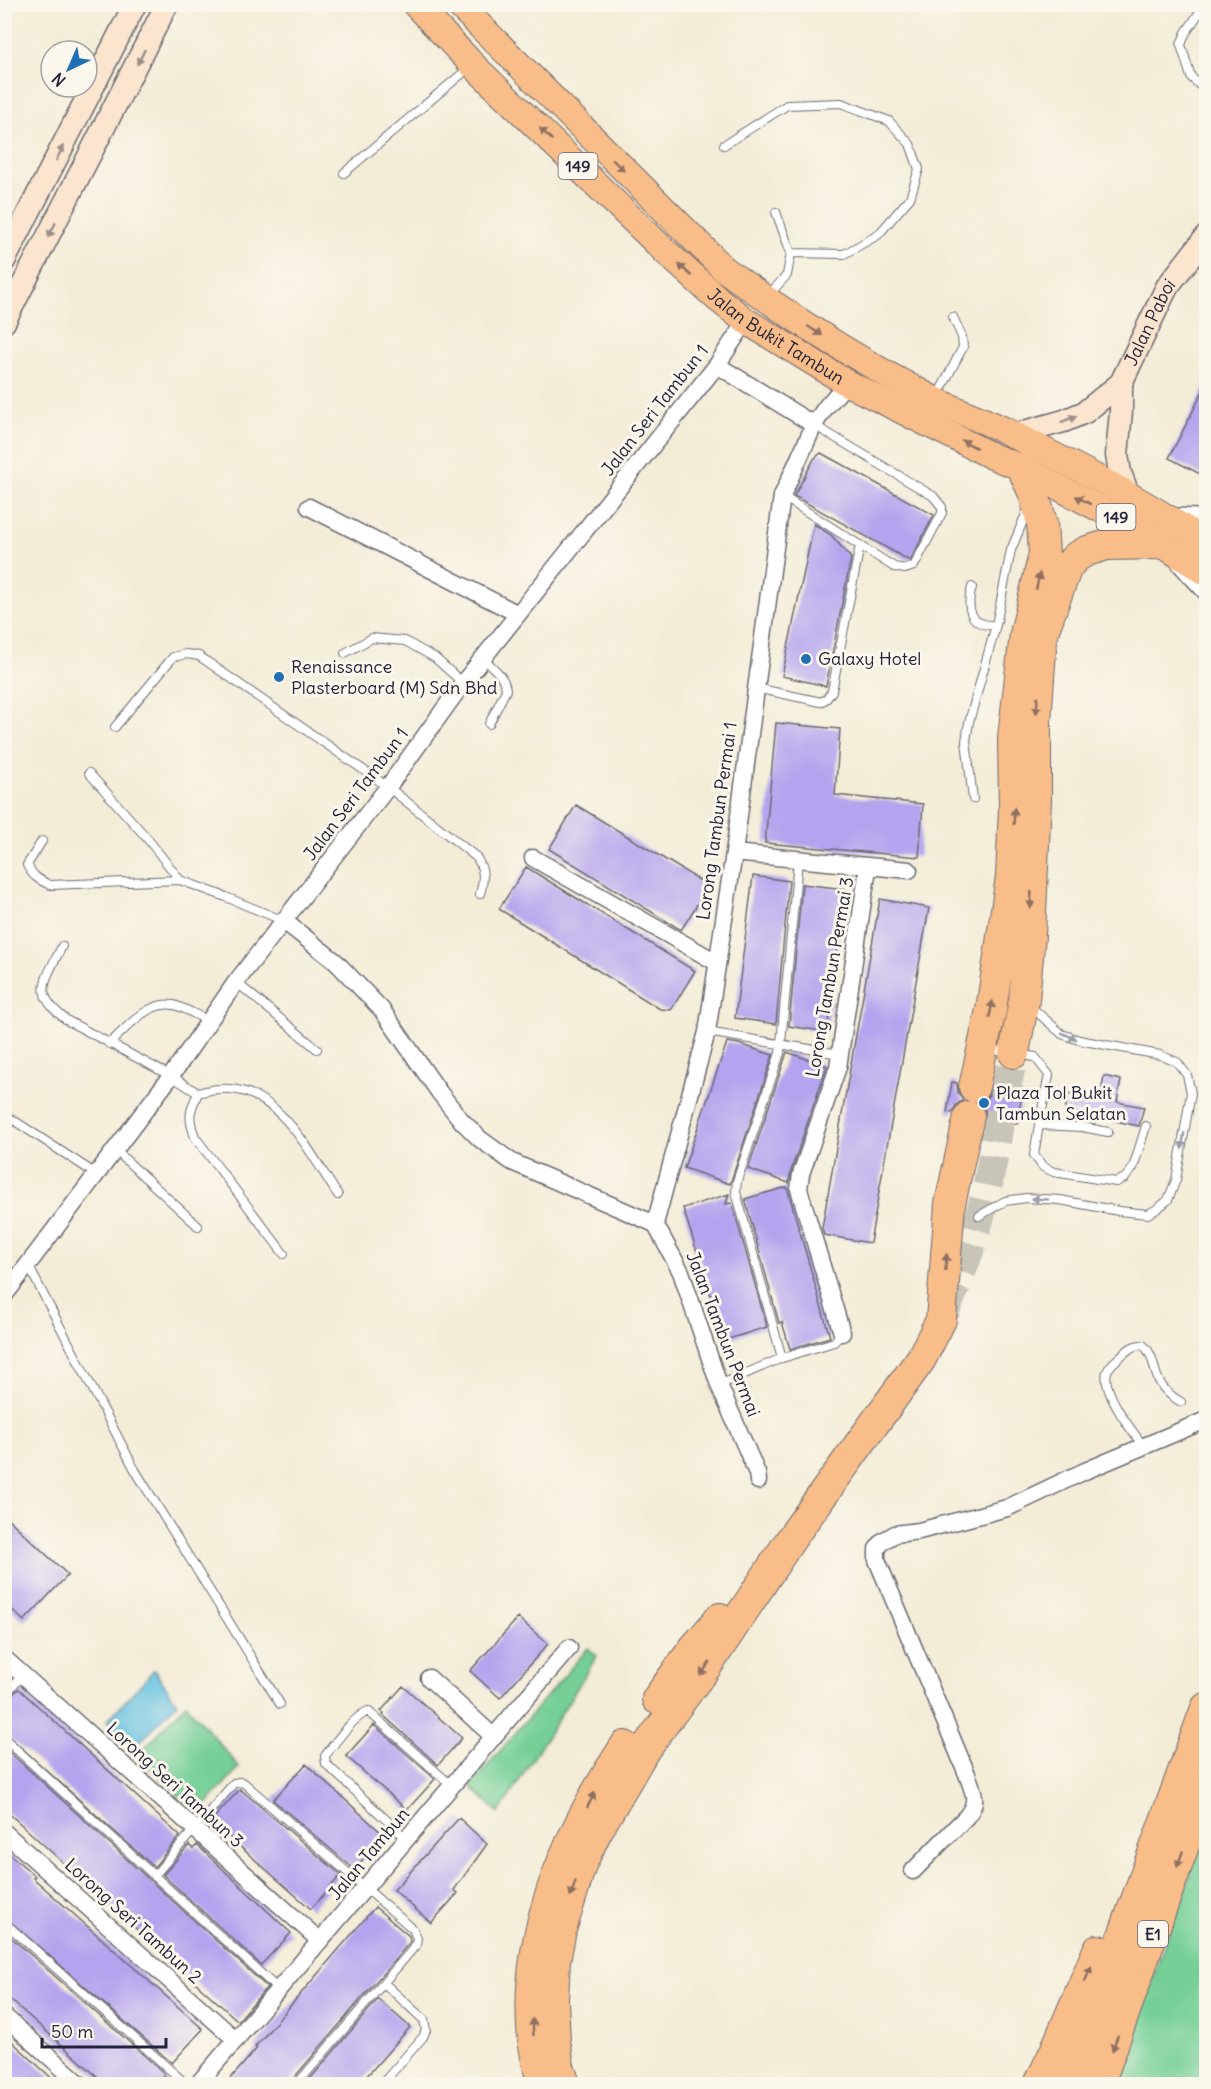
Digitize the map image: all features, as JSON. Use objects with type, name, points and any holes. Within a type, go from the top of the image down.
[{"type":"highway","points":[[974,1087],[1002,950],[1011,877],[1014,807],[1013,737],[1017,694],[1025,634],[1044,554],[1042,523],[1028,481]]},
{"type":"highway","points":[[1014,1053],[1024,1000],[1030,935],[1036,799],[1036,722],[1042,635],[1067,567],[1076,557],[1087,550],[1165,530]]},
{"type":"highway","points":[[565,2085],[559,2067],[555,2041],[553,2001],[555,1960],[561,1930],[581,1865],[596,1833],[645,1749],[709,1664],[795,1533],[921,1359],[941,1320],[950,1204],[969,1116]]},
{"type":"highway","points":[[542,2085],[533,2040],[533,1980],[547,1901],[573,1836],[598,1786],[694,1648],[795,1533]]},
{"type":"highway","name":"E1","points":[[1069,2085],[1172,1807],[1206,1708]]},
{"type":"highway","name":"E1","points":[[1100,2085],[1206,1784]]},
{"type":"highway","points":[[1039,2085],[1117,1903],[1172,1807]]},
{"type":"main road","points":[[4,261],[135,4]]},
{"type":"main road","points":[[4,322],[167,4]]},
{"type":"main road","name":"Jalan Bukit Tambun","points":[[415,4],[477,69],[667,253],[746,321],[847,383],[992,456],[1028,481],[1129,524],[1165,530],[1206,543]]},
{"type":"main road","name":"Jalan Bukit Tambun","points":[[458,4],[724,269],[766,300],[859,360],[935,400],[1013,435],[1128,494],[1206,572]]},
{"type":"main road","points":[[477,69],[478,52],[489,47],[502,49]]},
{"type":"main road","name":"Jalan Paboi","points":[[1013,435],[1064,421],[1085,412],[1121,383],[1167,287],[1206,237]]},
{"type":"main road","name":"Jalan Paboi","points":[[1121,383],[1117,454],[1120,472],[1128,494]]},
{"type":"street","name":"Jalan Seri Tambun 1","points":[[4,1296],[171,1076],[237,982],[388,788],[463,683],[717,365],[746,321]]},
{"type":"street","points":[[717,365],[814,425]]},
{"type":"street","name":"Lorong Tambun Permai 1","points":[[655,1224],[707,1032],[734,854],[782,496],[814,425],[825,408],[847,383]]},
{"type":"street","points":[[309,507],[518,614]]},
{"type":"street","points":[[1206,518],[1165,530],[1206,592]]},
{"type":"street","points":[[734,854],[909,870]]},
{"type":"street","points":[[532,858],[716,962]]},
{"type":"street","name":"Lorong Tambun Permai 3","points":[[842,1333],[799,1189],[801,1174],[838,1067],[868,868]]},
{"type":"street","points":[[284,921],[336,962],[382,1010],[439,1092],[461,1120],[480,1139],[512,1162],[655,1224]]},
{"type":"street","name":"Jalan Tambun Permai","points":[[655,1224],[681,1272],[719,1385],[757,1473],[758,1481]]},
{"type":"street","points":[[913,1871],[966,1817],[973,1809],[975,1802],[967,1774],[877,1560],[877,1549],[883,1541],[895,1534],[919,1532],[1007,1508],[1206,1420]]},
{"type":"street","name":"Jalan Tambun","points":[[198,2085],[569,1648]]},
{"type":"street","name":"Lorong Seri Tambun 3","points":[[4,1658],[320,1941]]},
{"type":"street","points":[[429,1678],[494,1737]]},
{"type":"street","name":"Lorong Seri Tambun 2","points":[[4,1832],[236,2040]]},
{"type":"street","points":[[4,2016],[80,2085]]},
{"type":"lane","points":[[1204,4],[1185,34],[1181,45],[1191,77],[1206,91]]},
{"type":"lane","points":[[344,173],[477,69]]},
{"type":"lane","points":[[723,145],[787,105],[841,103],[889,121],[910,144],[920,169],[910,198],[878,235],[844,254],[791,253]]},
{"type":"lane","points":[[766,300],[787,275],[791,253],[776,212]]},
{"type":"lane","points":[[935,400],[963,347],[962,337],[953,317]]},
{"type":"lane","points":[[782,496],[894,567],[905,569],[914,566],[942,513],[942,507],[933,496],[814,425]]},
{"type":"lane","points":[[973,799],[966,741],[969,722],[996,625],[1028,481]]},
{"type":"lane","points":[[756,688],[821,702],[832,692],[860,545]]},
{"type":"lane","points":[[972,587],[969,610],[975,619],[986,626],[996,625]]},
{"type":"lane","points":[[345,653],[372,638],[405,641],[435,658],[463,683]]},
{"type":"lane","points":[[115,727],[172,657],[186,654],[199,656],[388,788],[476,857],[482,866],[484,876],[480,894]]},
{"type":"lane","points":[[483,658],[506,684],[506,690],[489,724]]},
{"type":"lane","points":[[89,773],[146,837],[180,880]]},
{"type":"lane","points":[[42,841],[27,865],[37,879],[50,885],[180,880],[284,921]]},
{"type":"lane","points":[[782,1358],[736,1192],[737,1180],[780,1053],[798,860]]},
{"type":"lane","points":[[62,946],[42,987],[46,1001],[54,1011],[198,1093],[222,1088],[247,1092],[270,1103],[295,1130],[338,1195]]},
{"type":"lane","points":[[237,982],[317,1049]]},
{"type":"lane","points":[[979,1216],[1005,1201],[1026,1198],[1060,1200],[1119,1212],[1148,1214],[1168,1200],[1176,1180],[1191,1093],[1187,1075],[1177,1062],[1160,1055],[1079,1040],[1062,1034],[1041,1018],[1024,1000]]},
{"type":"lane","points":[[110,1044],[146,1011],[160,1006],[173,1005],[209,1021]]},
{"type":"lane","points":[[707,1032],[840,1054]]},
{"type":"lane","points":[[983,1048],[1035,1057],[1049,1076],[1034,1155],[1043,1167],[1054,1172],[1116,1182],[1125,1178],[1133,1168],[1146,1126]]},
{"type":"lane","points":[[198,1093],[190,1109],[190,1122],[195,1137],[284,1254]]},
{"type":"lane","points":[[4,1114],[96,1174]]},
{"type":"lane","points":[[1039,1125],[1082,1127],[1108,1132]]},
{"type":"lane","points":[[115,1150],[198,1226]]},
{"type":"lane","points":[[28,1264],[135,1470],[280,1704]]},
{"type":"lane","points":[[719,1385],[782,1358],[834,1342],[842,1333]]},
{"type":"lane","points":[[1145,1448],[1118,1409],[1107,1387],[1106,1373],[1113,1362],[1134,1346],[1143,1345],[1148,1349],[1160,1382],[1169,1395],[1181,1402]]},
{"type":"lane","points":[[4,1695],[23,1675]]},
{"type":"lane","points":[[407,1839],[326,1764],[325,1756],[360,1714],[368,1711],[452,1786]]},
{"type":"lane","points":[[4,1738],[279,1990]]},
{"type":"lane","points":[[154,1876],[234,1783],[244,1783],[413,1929],[417,1938],[416,1946],[297,2085]]},
{"type":"lane","points":[[5,1923],[186,2085]]},
{"type":"lane","points":[[382,2085],[423,2037],[426,2030],[424,2020],[384,1983]]},
{"type":"green space","points":[[588,1648],[597,1656],[499,1813],[470,1786]]},
{"type":"green space","points":[[186,1704],[239,1767],[198,1814],[137,1756]]},
{"type":"green space","points":[[1206,1830],[1206,2084],[1114,2084]]},
{"type":"water","points":[[154,1670],[177,1703],[135,1747],[107,1721]]},
{"type":"building","points":[[1206,385],[1206,477],[1169,458]]},
{"type":"building","points":[[821,453],[934,515],[910,561],[794,496],[814,459]]},
{"type":"building","points":[[814,524],[831,535],[851,558],[826,686],[782,676]]},
{"type":"building","points":[[776,723],[840,729],[835,795],[923,804],[919,857],[765,843]]},
{"type":"building","points":[[576,805],[709,886],[681,930],[549,849]]},
{"type":"building","points":[[526,867],[695,971],[671,1010],[660,1009],[499,909]]},
{"type":"building","points":[[753,876],[789,881],[776,1024],[735,1018]]},
{"type":"building","points":[[802,884],[845,889],[827,1032],[789,1026]]},
{"type":"building","points":[[880,899],[929,908],[870,1243],[824,1235],[822,1228]]},
{"type":"building","points":[[727,1042],[773,1055],[730,1184],[684,1168]]},
{"type":"building","points":[[787,1052],[827,1066],[791,1171],[789,1183],[748,1169]]},
{"type":"building","points":[[1104,1076],[1121,1080],[1117,1102],[1144,1107],[1139,1126],[1065,1110],[1069,1093],[1100,1099]]},
{"type":"building","points":[[952,1082],[957,1083],[958,1093],[963,1100],[956,1105],[952,1113],[947,1112]]},
{"type":"building","points":[[991,1090],[1022,1094],[1017,1124],[986,1119],[985,1110],[980,1103],[987,1098]]},
{"type":"building","points":[[787,1187],[830,1337],[790,1349],[782,1322],[779,1323],[745,1199]]},
{"type":"building","points":[[729,1194],[726,1204],[732,1203],[767,1327],[725,1340],[683,1208]]},
{"type":"building","points":[[4,1515],[68,1575],[24,1621],[4,1602]]},
{"type":"building","points":[[518,1618],[548,1644],[500,1698],[470,1671]]},
{"type":"building","points":[[403,1686],[462,1738],[438,1765],[381,1711]]},
{"type":"building","points":[[19,1689],[180,1836],[154,1867],[4,1732],[4,1701]]},
{"type":"building","points":[[374,1725],[435,1779],[407,1810],[346,1756]]},
{"type":"building","points":[[4,1747],[267,1987],[238,2021],[4,1809]]},
{"type":"building","points":[[306,1764],[385,1836],[354,1869],[273,1800]]},
{"type":"building","points":[[240,1789],[341,1875],[311,1909],[211,1821]]},
{"type":"building","points":[[459,1818],[487,1844],[454,1890],[458,1893],[431,1923],[394,1890]]},
{"type":"building","points":[[189,1845],[193,1849],[197,1845],[291,1933],[261,1965],[163,1875]]},
{"type":"building","points":[[4,1849],[35,1876],[33,1878],[203,2029],[172,2063],[4,1916]]},
{"type":"building","points":[[375,1907],[409,1936],[410,1942],[292,2080],[291,2085],[225,2085],[257,2048],[255,2047]]},
{"type":"building","points":[[4,1931],[164,2073],[174,2085],[107,2085],[4,1994]]},
{"type":"building","points":[[378,1999],[410,2027],[359,2085],[305,2085]]},
{"type":"building","points":[[4,2034],[59,2085],[4,2085]]},
{"type":"tunnel","points":[[944,1313],[980,1217],[1014,1053]]},
{"type":"place","name":"Galaxy Hotel","points":[[806,659]]},
{"type":"place","name":"Renaissance Plasterboard (M) Sdn Bhd","points":[[279,677]]},
{"type":"place","name":"Plaza Tol Bukit Tambun Selatan","points":[[984,1103]]}]
